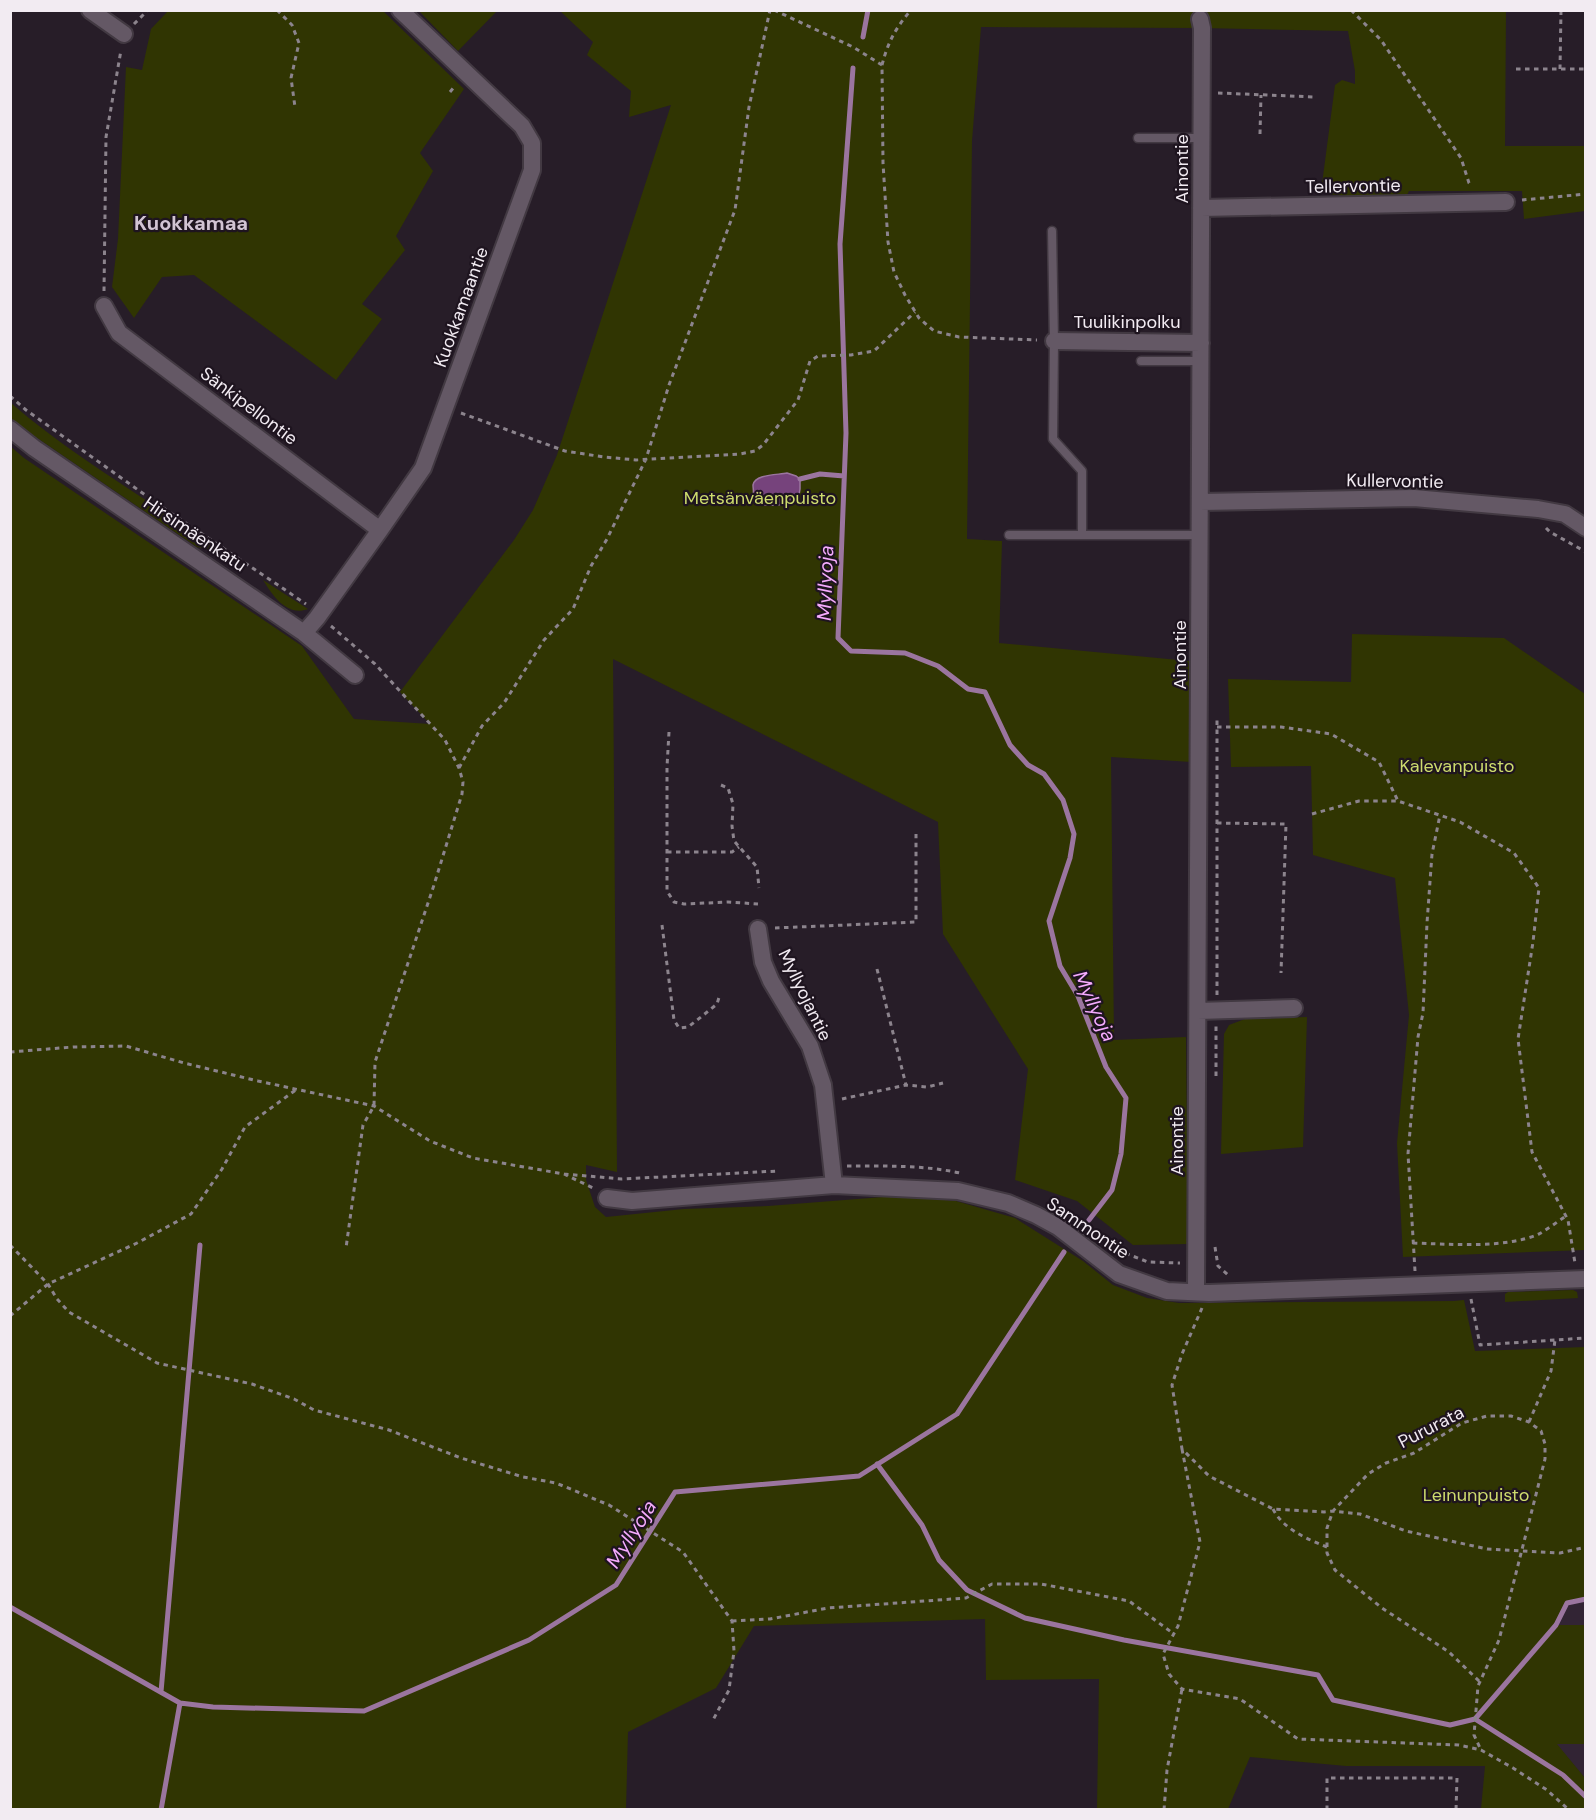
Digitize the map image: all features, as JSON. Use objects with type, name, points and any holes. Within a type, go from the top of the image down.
[{"type":"street","points":[[90,10],[124,34]]},
{"type":"street","name":"Kuokkamaantie","points":[[304,633],[381,530],[423,468],[532,170],[532,142],[522,126],[400,10]]},
{"type":"street","name":"Ainontie","points":[[1200,19],[1202,28],[1202,138],[1198,1011],[1203,1292]]},
{"type":"street","name":"Tellervontie","points":[[1201,208],[1498,202]]},
{"type":"street","name":"Sänkipellontie","points":[[104,306],[119,333],[381,530]]},
{"type":"street","name":"Tuulikinpolku","points":[[1054,341],[1201,343]]},
{"type":"street","name":"Hirsimäenkatu","points":[[10,429],[34,448],[304,633],[355,675]]},
{"type":"street","name":"Kullervontie","points":[[1200,502],[1414,498],[1538,509],[1565,514],[1586,528]]},
{"type":"street","name":"Myllyojantie","points":[[758,929],[763,962],[771,981],[810,1046],[823,1085],[834,1185]]},
{"type":"street","points":[[1198,1011],[1294,1008]]},
{"type":"street","name":"Sammontie","points":[[607,1198],[632,1201],[834,1185],[958,1191],[1008,1203],[1036,1215],[1058,1227],[1119,1274],[1167,1291],[1203,1292],[1582,1280]]},
{"type":"lane","points":[[1138,138],[1202,138]]},
{"type":"lane","points":[[1052,231],[1053,439],[1082,471],[1082,535]]},
{"type":"lane","points":[[1142,361],[1201,360]]},
{"type":"lane","points":[[1009,535],[1200,535]]},
{"type":"path","points":[[277,10],[292,25],[299,43],[291,78],[295,107]]},
{"type":"path","points":[[459,768],[482,726],[504,703],[544,640],[573,609],[591,566],[608,539],[646,459],[669,385],[735,210],[749,107],[772,10],[853,47],[882,65]]},
{"type":"path","points":[[911,10],[890,39],[882,65],[883,163],[888,242],[894,272],[919,318],[934,331],[959,337],[1054,341]]},
{"type":"path","points":[[1351,10],[1381,40],[1461,158],[1469,183],[1498,202],[1586,194]]},
{"type":"path","points":[[1560,69],[1561,10]]},
{"type":"path","points":[[104,306],[106,137],[124,34]]},
{"type":"path","points":[[1516,69],[1586,69]]},
{"type":"path","points":[[1202,92],[1315,97]]},
{"type":"path","points":[[1260,134],[1261,95]]},
{"type":"path","points":[[445,407],[565,451],[604,457],[646,459],[740,454],[755,451],[763,446],[798,400],[810,361],[823,355],[851,355],[874,351],[915,312]]},
{"type":"path","points":[[10,396],[26,410],[162,507],[308,605],[375,664],[445,740],[459,768],[463,782],[462,794],[375,1062],[374,1106],[363,1125],[346,1248]]},
{"type":"path","points":[[1538,509],[1542,524],[1550,532],[1586,552]]},
{"type":"path","points":[[1216,1079],[1218,715]]},
{"type":"path","points":[[1217,727],[1281,727],[1331,734],[1379,762],[1398,801]]},
{"type":"path","points":[[669,732],[667,891],[674,902],[684,904],[758,904]]},
{"type":"path","points":[[721,785],[728,788],[733,804],[734,841],[757,867],[759,888]]},
{"type":"path","points":[[1312,814],[1359,801],[1398,801],[1461,822],[1514,853],[1539,888],[1518,1039],[1532,1152],[1568,1220],[1582,1280]]},
{"type":"path","points":[[1425,1272],[1415,1273],[1408,1154],[1418,1037],[1423,1013],[1432,854],[1440,815]]},
{"type":"path","points":[[1217,823],[1286,824],[1281,973]]},
{"type":"path","points":[[758,929],[916,922],[916,834]]},
{"type":"path","points":[[667,852],[732,852],[740,847]]},
{"type":"path","points":[[662,925],[674,1020],[679,1028],[688,1027],[702,1017],[717,1004],[720,994]]},
{"type":"path","points":[[877,969],[906,1085]]},
{"type":"path","points":[[10,1052],[126,1046],[184,1063],[374,1106],[430,1141],[462,1155],[564,1174],[591,1187],[607,1198]]},
{"type":"path","points":[[837,1100],[906,1085],[927,1087],[943,1083]]},
{"type":"path","points":[[10,1317],[48,1284],[137,1243],[191,1214],[222,1169],[245,1127],[297,1089]]},
{"type":"path","points":[[1413,1243],[1513,1242],[1538,1234],[1566,1216]]},
{"type":"path","points":[[1214,1240],[1218,1266],[1236,1279]]},
{"type":"path","points":[[10,1245],[48,1284],[57,1299],[69,1312],[157,1363],[252,1384],[294,1399],[315,1410],[389,1430],[461,1458],[522,1477],[556,1483],[609,1505],[683,1552],[732,1621],[735,1651],[729,1690],[713,1720]]},
{"type":"path","points":[[1468,1284],[1480,1345],[1585,1338]]},
{"type":"path","points":[[1203,1292],[1172,1385],[1200,1542],[1178,1626],[1163,1654],[1169,1674],[1182,1689],[1240,1699],[1298,1739],[1459,1745],[1481,1750],[1547,1790],[1569,1809]]},
{"type":"path","points":[[1481,1750],[1474,1735],[1478,1686],[1499,1640],[1540,1486],[1545,1444],[1540,1431],[1529,1422],[1551,1371],[1555,1340]]},
{"type":"path","name":"Pururata","points":[[1333,1511],[1368,1474],[1386,1463],[1414,1453],[1462,1423],[1487,1416],[1511,1416],[1529,1422]]},
{"type":"path","points":[[1182,1449],[1209,1476],[1273,1509],[1360,1514],[1406,1531],[1467,1545],[1560,1553],[1586,1547]]},
{"type":"path","points":[[1273,1509],[1278,1519],[1299,1534],[1327,1547]]},
{"type":"path","points":[[1333,1511],[1327,1528],[1327,1547],[1335,1570],[1382,1608],[1449,1652],[1479,1681]]},
{"type":"path","points":[[732,1621],[770,1619],[828,1608],[966,1598],[992,1584],[1041,1584],[1129,1600],[1174,1634]]},
{"type":"path","points":[[1164,1809],[1167,1770],[1182,1689]]},
{"type":"path","points":[[1327,1809],[1327,1778],[1456,1778],[1456,1809]]},
{"type":"shaded area","points":[[787,473],[800,479],[798,501],[771,505],[754,501],[755,481],[762,477]]},
{"type":"shaded area","points":[[1585,1599],[1585,1778],[1556,1744],[1556,1625],[1567,1603]]},
{"type":"green space","points":[[168,11],[383,11],[464,89],[420,153],[433,171],[396,236],[405,250],[362,304],[382,319],[336,380],[194,275],[162,277],[134,318],[112,287],[118,239],[126,67],[142,70],[151,29]]},
{"type":"green space","points":[[419,11],[497,11],[458,51]]},
{"type":"green space","points":[[560,11],[1506,11],[1505,146],[1585,146],[1585,211],[1524,219],[1522,191],[1409,191],[1407,195],[1377,198],[1327,194],[1322,184],[1335,85],[1342,80],[1355,84],[1348,31],[981,27],[972,141],[967,539],[1002,541],[999,643],[1189,661],[1192,762],[1111,757],[1114,1040],[1186,1037],[1188,1244],[1133,1245],[1077,1201],[1015,1180],[1028,1069],[943,934],[938,822],[613,659],[617,1172],[586,1165],[586,1180],[595,1207],[606,1217],[684,1209],[768,1206],[896,1196],[956,1201],[1015,1218],[1083,1261],[1113,1285],[1147,1298],[1179,1303],[1464,1300],[1475,1351],[1585,1347],[1585,1599],[1568,1603],[1556,1625],[1585,1625],[1585,1744],[1557,1744],[1585,1778],[1585,1809],[1481,1809],[1485,1766],[1346,1766],[1250,1757],[1228,1809],[1097,1809],[1099,1679],[986,1680],[985,1619],[754,1626],[716,1688],[628,1732],[626,1809],[11,1809],[10,446],[24,458],[302,646],[354,719],[430,724],[400,692],[514,540],[533,510],[557,455],[671,105],[629,117],[631,91],[587,55],[593,42]]},
{"type":"green space","points":[[11,403],[61,443],[220,552],[197,547],[21,427],[11,418]]},
{"type":"green space","points":[[263,580],[308,609],[300,611],[287,608],[281,604]]},
{"type":"green space","name":"Kalevanpuisto","points":[[1352,634],[1504,638],[1585,694],[1585,1250],[1403,1257],[1397,1143],[1409,1015],[1395,878],[1313,855],[1311,766],[1231,767],[1228,679],[1351,682]]},
{"type":"green space","points":[[1307,1017],[1303,1147],[1221,1154],[1224,1034],[1229,1025],[1245,1019]]},
{"type":"green space","points":[[1573,1290],[1577,1292],[1578,1298],[1505,1302],[1505,1294],[1508,1292]]},
{"type":"waterway","name":"Myllyoja","points":[[863,37],[868,10]]},
{"type":"waterway","name":"Myllyoja","points":[[853,68],[840,244],[846,433],[838,638],[851,651],[905,653],[938,666],[968,689],[985,692],[1010,745],[1028,765],[1044,774],[1063,800],[1074,834],[1070,858],[1049,921],[1060,966],[1078,996],[1106,1067],[1126,1098],[1121,1154],[1112,1190],[1089,1220]]},
{"type":"waterway","points":[[800,479],[820,474],[844,476]]},
{"type":"waterway","points":[[161,1692],[200,1245]]},
{"type":"waterway","name":"Myllyoja","points":[[10,1607],[180,1703],[213,1707],[364,1711],[529,1640],[616,1585],[675,1492],[859,1476],[957,1414],[1064,1252]]},
{"type":"waterway","points":[[877,1464],[922,1525],[939,1560],[967,1590],[1025,1618],[1124,1640],[1318,1675],[1333,1700],[1450,1725],[1475,1719],[1556,1625],[1567,1603],[1586,1599]]},
{"type":"waterway","points":[[161,1810],[180,1703]]},
{"type":"waterway","points":[[1475,1719],[1563,1775],[1586,1797]]},
{"type":"district","name":"Kuokkamaa","points":[[191,223]]},
{"type":"park label","name":"Metsänväenpuisto","points":[[760,498]]},
{"type":"park label","name":"Leinunpuisto","points":[[1476,1495]]}]
